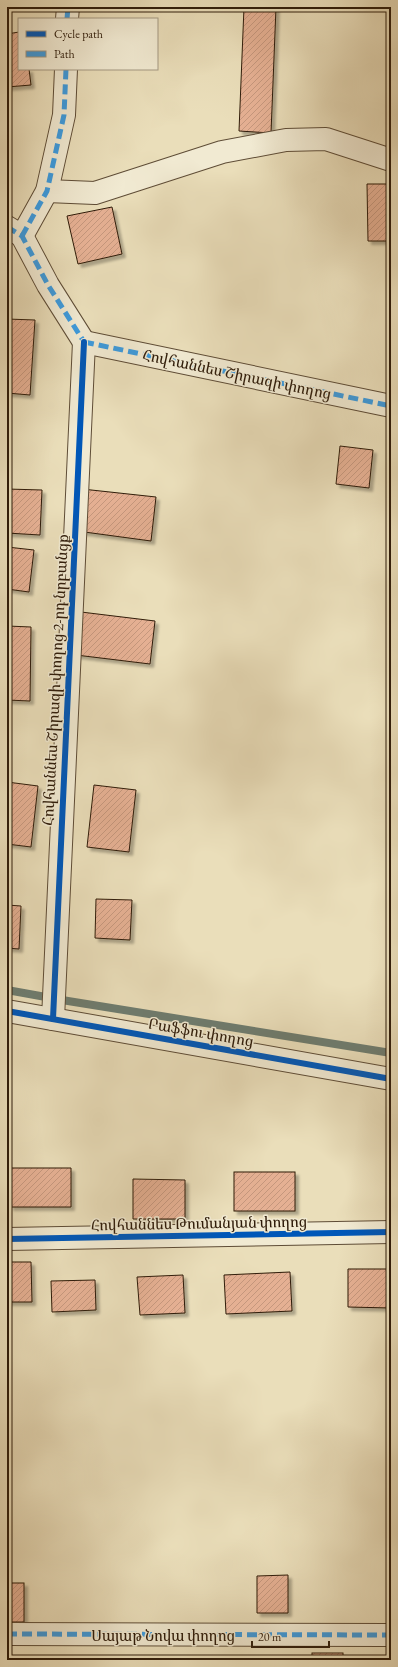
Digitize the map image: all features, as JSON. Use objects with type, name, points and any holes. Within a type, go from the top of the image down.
[{"type":"street","points":[[67,18],[68,7]]},
{"type":"street","points":[[66,70],[64,115],[47,191],[15,231],[84,342]]},
{"type":"street","points":[[47,191],[95,193],[222,152],[286,140],[326,139],[391,160]]},
{"type":"street","name":"Հովհաննես Շիրազի փողոց","points":[[84,342],[391,406]]},
{"type":"street","name":"Հովհաննես Շիրազի փողոց 2-րդ նրբանցք","points":[[53,1005],[84,342]]},
{"type":"street","name":"Րաֆֆու փողոց","points":[[7,1011],[53,1005],[391,1079]]},
{"type":"street","name":"Հովհաննես Թումանյան փողոց","points":[[7,1239],[391,1232]]},
{"type":"street","name":"Սայաթ Նովա փողոց","points":[[7,1634],[391,1635]]},
{"type":"building","points":[[244,7],[276,7],[271,133],[239,131]]},
{"type":"building","points":[[18,32],[18,70],[29,70],[31,85],[7,87],[7,34]]},
{"type":"building","points":[[367,184],[391,184],[391,241],[368,241]]},
{"type":"building","points":[[112,207],[122,254],[78,264],[67,216]]},
{"type":"building","points":[[7,319],[35,320],[30,395],[7,393]]},
{"type":"building","points":[[340,446],[373,450],[369,488],[336,484]]},
{"type":"building","points":[[7,489],[42,490],[40,535],[7,533]]},
{"type":"building","points":[[82,489],[156,497],[151,541],[77,531]]},
{"type":"building","points":[[7,547],[34,550],[29,592],[7,589]]},
{"type":"building","points":[[81,612],[155,621],[150,664],[76,655]]},
{"type":"building","points":[[7,626],[31,627],[30,701],[7,700]]},
{"type":"building","points":[[7,782],[38,786],[31,847],[7,844]]},
{"type":"building","points":[[94,785],[136,790],[129,852],[87,847]]},
{"type":"building","points":[[96,899],[132,900],[130,940],[95,938]]},
{"type":"building","points":[[7,905],[21,906],[19,949],[7,948]]},
{"type":"building","points":[[11,1168],[71,1168],[71,1207],[10,1207]]},
{"type":"building","points":[[234,1172],[295,1172],[295,1211],[234,1211]]},
{"type":"building","points":[[133,1179],[185,1180],[185,1219],[133,1219]]},
{"type":"building","points":[[7,1262],[31,1262],[32,1302],[7,1302]]},
{"type":"building","points":[[348,1269],[391,1269],[391,1308],[348,1307]]},
{"type":"building","points":[[290,1272],[292,1311],[226,1314],[224,1275]]},
{"type":"building","points":[[183,1275],[185,1313],[140,1315],[137,1277]]},
{"type":"building","points":[[95,1280],[96,1310],[52,1312],[51,1281]]},
{"type":"building","points":[[288,1575],[288,1613],[257,1613],[257,1576]]},
{"type":"building","points":[[7,1583],[24,1583],[24,1622],[7,1622]]},
{"type":"building","points":[[312,1653],[343,1653],[343,1660],[312,1660]]},
{"type":"waterway","points":[[7,990],[391,1053]]},
{"type":"marked path","points":[[67,18],[68,7]]},
{"type":"marked path","points":[[22,236],[47,191],[64,115],[66,70]]},
{"type":"marked path","points":[[7,227],[22,236],[48,285],[84,342]]},
{"type":"marked path","points":[[84,342],[391,406]]},
{"type":"marked path","points":[[7,1634],[391,1635]]},
{"type":"cycle path","points":[[53,1019],[84,342]]},
{"type":"cycle path","points":[[7,1011],[391,1079]]},
{"type":"cycle path","points":[[7,1239],[391,1232]]}]
